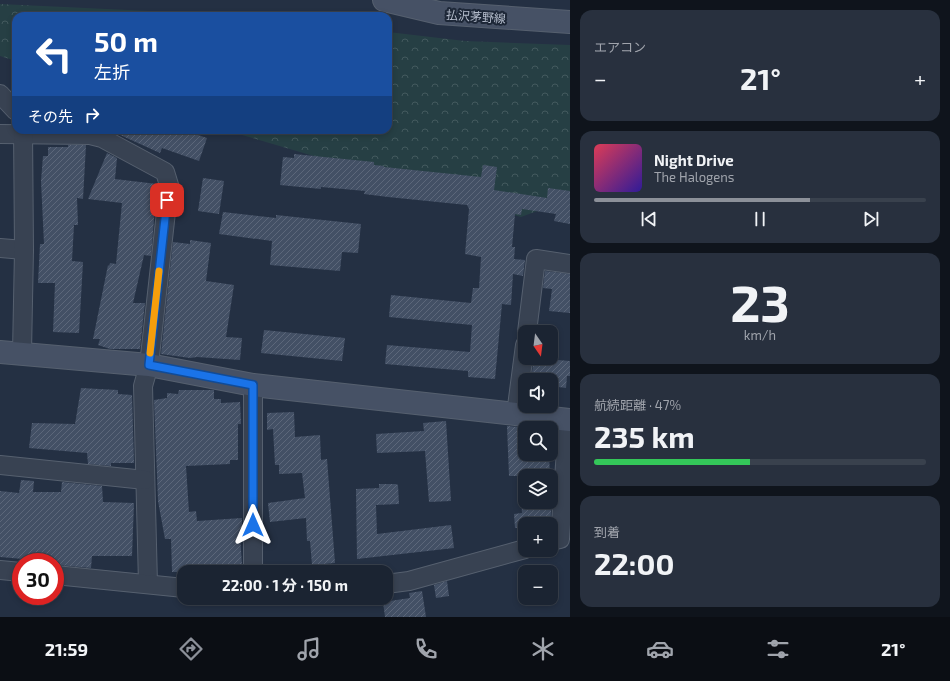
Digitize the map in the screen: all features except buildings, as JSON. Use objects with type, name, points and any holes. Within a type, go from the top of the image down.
[{"type":"street","name":"払沢茅野線","points":[[384,0],[439,13],[570,22]]},
{"type":"street","points":[[0,94],[12,107]]},
{"type":"street","points":[[0,134],[12,133]]},
{"type":"street","points":[[22,353],[24,134]]},
{"type":"street","points":[[68,134],[90,135],[102,138],[165,172],[169,185],[149,365],[143,386],[148,584]]},
{"type":"street","points":[[0,248],[24,250]]},
{"type":"street","points":[[528,325],[536,259],[570,264]]},
{"type":"street","points":[[0,352],[149,365],[253,385],[569,420],[560,539],[558,539]]},
{"type":"street","points":[[516,414],[522,365]]},
{"type":"street","points":[[253,385],[253,565]]},
{"type":"street","points":[[0,465],[145,480]]},
{"type":"street","points":[[393,583],[409,582],[518,551]]},
{"type":"street","points":[[0,570],[12,571]]},
{"type":"street","points":[[64,576],[177,587]]},
{"type":"green space","points":[[0,4],[172,12],[12,12],[12,60],[0,56]]},
{"type":"green space","points":[[392,32],[465,41],[570,45],[570,199],[521,217],[239,134],[392,134]]},
{"type":"slow traffic","points":[[150,353],[159,271]]},
{"type":"route","points":[[167,200],[149,365],[253,385],[253,525]]}]
